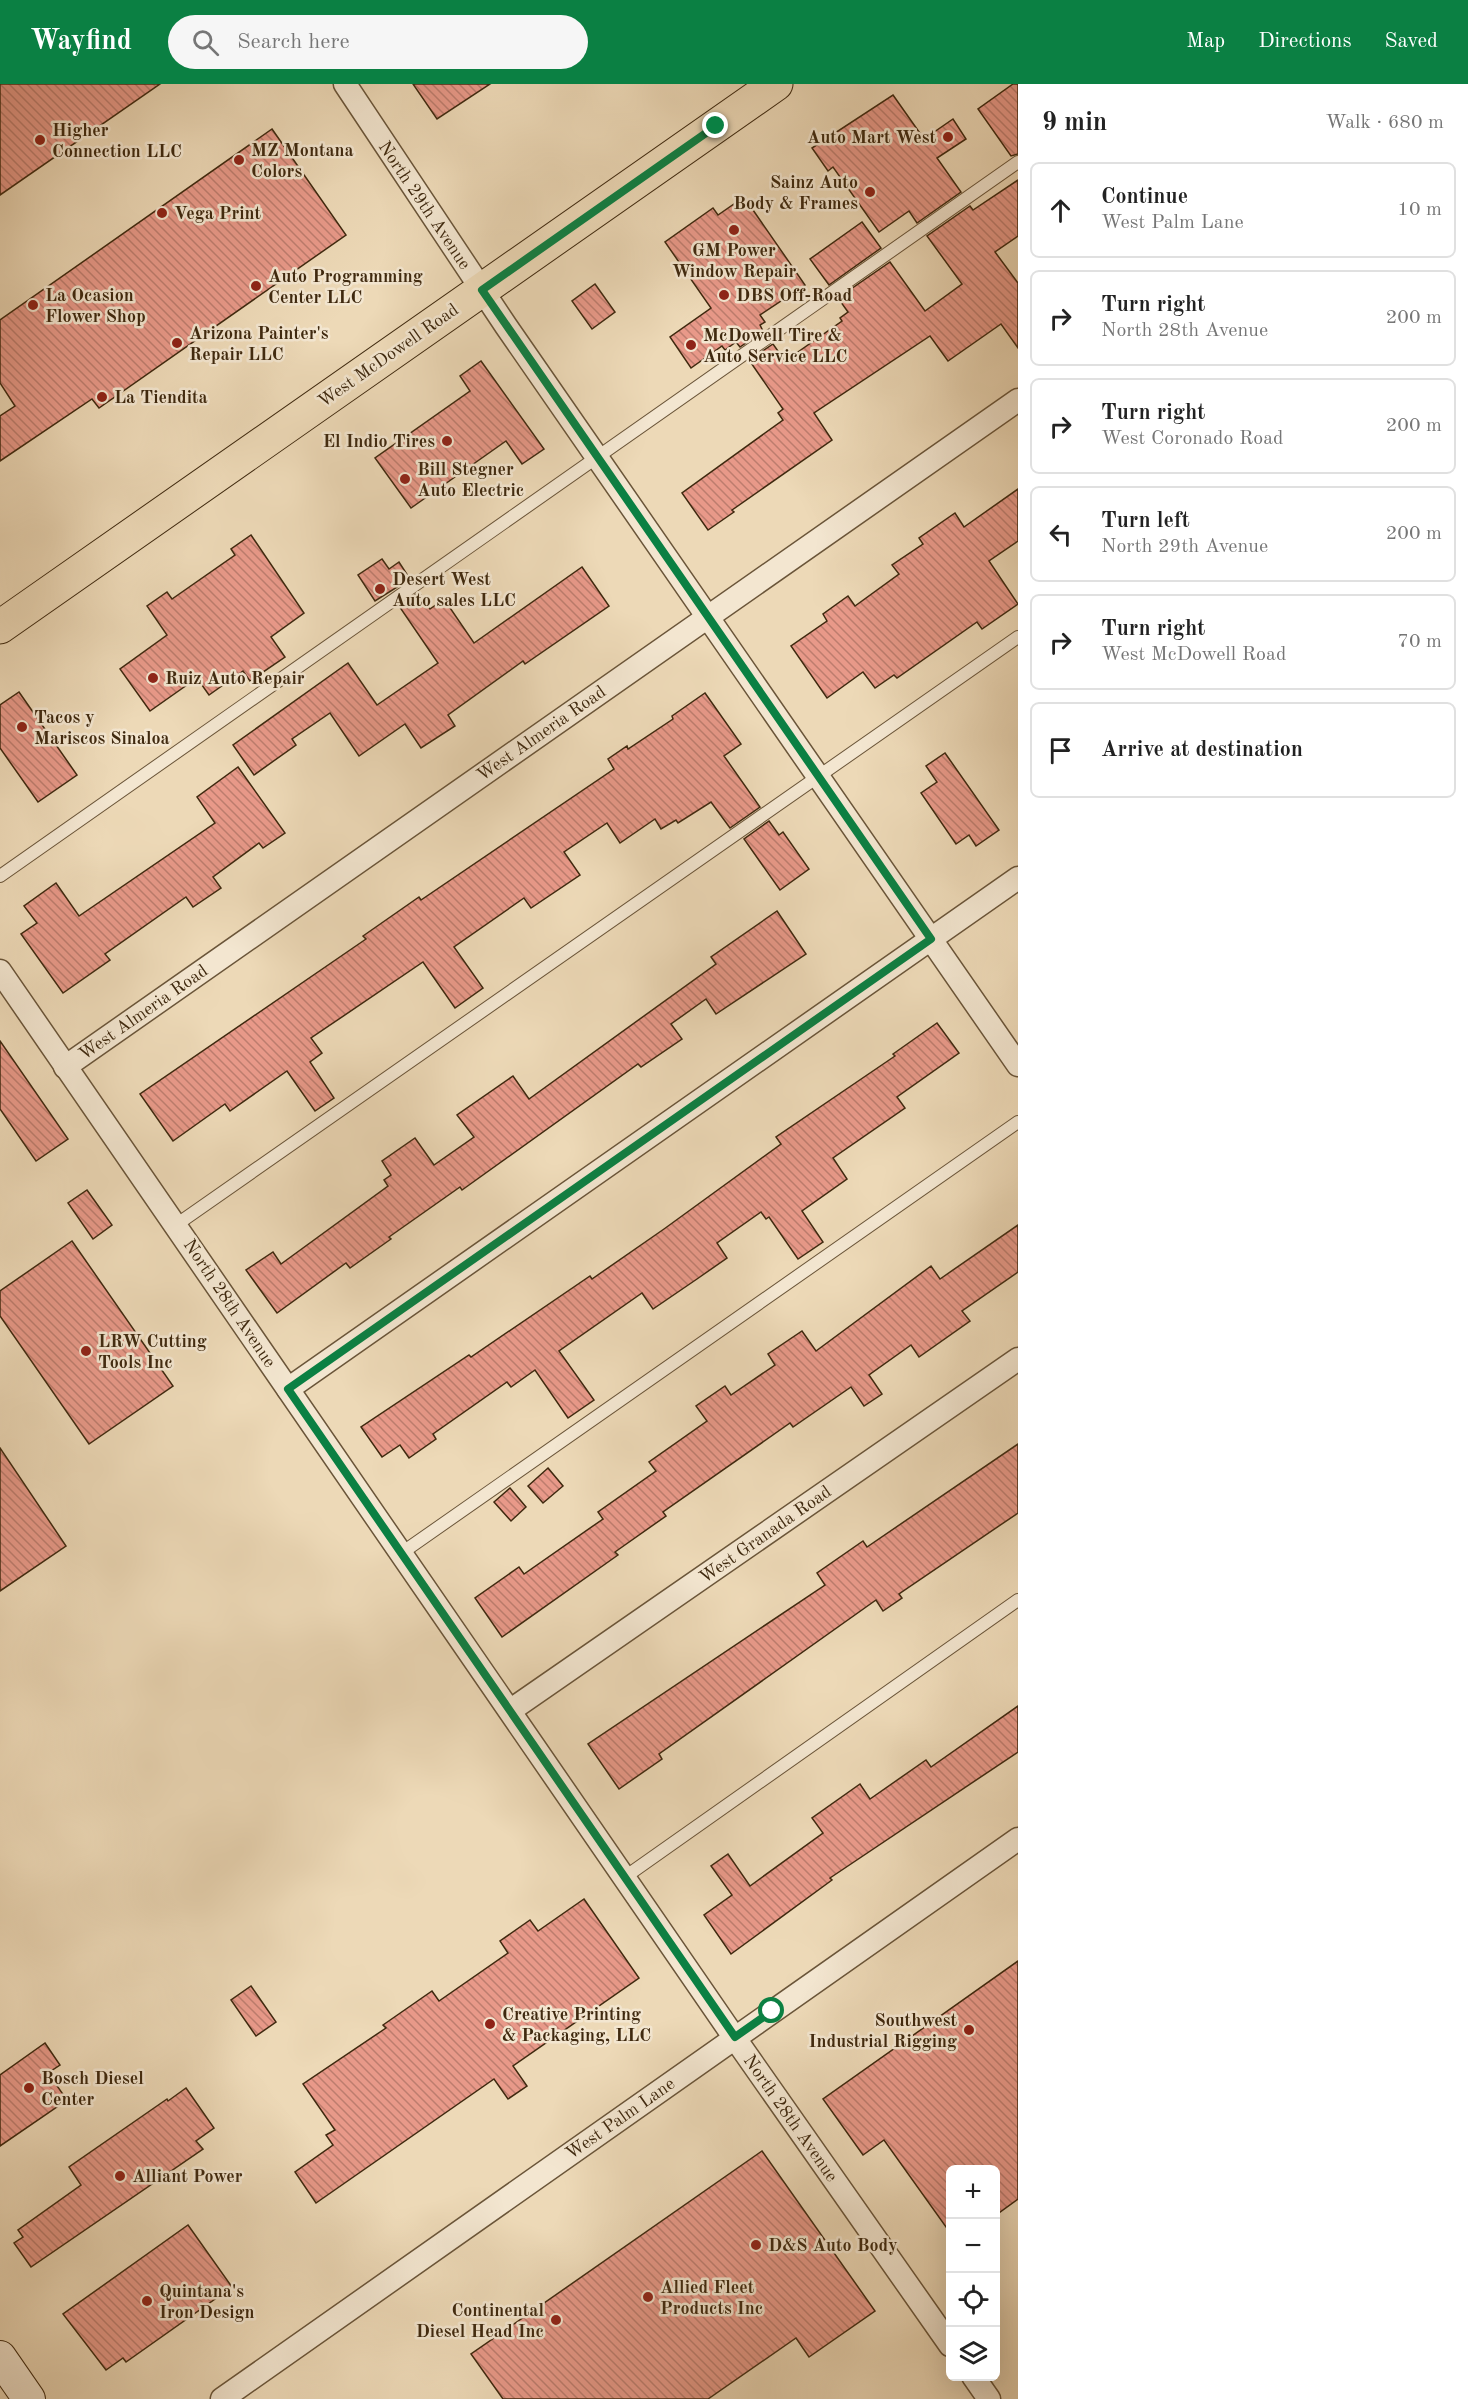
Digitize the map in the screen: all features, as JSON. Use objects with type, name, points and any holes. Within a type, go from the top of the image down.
[{"type":"main road","name":"West McDowell Road","points":[[0,627],[776,84]]},
{"type":"main road","points":[[0,2357],[29,2399]]},
{"type":"street","name":"North 29th Avenue","points":[[345,84],[482,290],[1018,1065]]},
{"type":"street","name":"West Almeria Road","points":[[65,1066],[1018,400]]},
{"type":"street","points":[[288,1389],[1018,878]]},
{"type":"street","name":"North 28th Avenue","points":[[0,972],[403,1552],[735,2037],[946,2338]]},
{"type":"street","name":"West Granada Road","points":[[511,1710],[1018,1359]]},
{"type":"street","name":"West Palm Lane","points":[[222,2399],[1018,1839]]},
{"type":"street","points":[[976,2381],[989,2399]]},
{"type":"lane","points":[[0,876],[1018,162]]},
{"type":"lane","points":[[176,1224],[1018,637]]},
{"type":"lane","points":[[403,1552],[1018,1122]]},
{"type":"lane","points":[[625,1877],[1018,1600]]},
{"type":"building","name":"Higher Connection LLC","points":[[0,84],[160,84],[0,195]]},
{"type":"building","points":[[413,84],[490,84],[437,119]]},
{"type":"building","points":[[1013,84],[1018,84],[1018,154],[1011,156],[978,109]]},
{"type":"building","points":[[893,95],[924,139],[953,119],[966,139],[937,158],[961,192],[917,223],[909,211],[879,232],[833,167],[828,171],[812,148]]},
{"type":"building","points":[[272,129],[346,235],[99,408],[92,399],[0,461],[0,416],[15,406],[0,383],[0,320]]},
{"type":"building","points":[[1018,180],[1018,236],[995,252],[1018,283],[1018,348],[1001,324],[948,361],[930,336],[814,413],[832,440],[732,510],[734,512],[708,530],[682,493],[783,420],[778,413],[783,409],[749,360],[773,344],[785,361],[842,321],[840,318],[848,312],[838,298],[890,262],[925,311],[962,284],[927,236],[970,206],[973,210]]},
{"type":"building","points":[[744,197],[805,285],[760,315],[765,322],[760,325],[763,331],[740,347],[736,342],[725,350],[722,346],[691,368],[670,337],[711,308],[665,242],[713,208],[718,215]]},
{"type":"building","points":[[862,222],[881,248],[829,285],[810,259]]},
{"type":"building","points":[[595,284],[615,312],[592,329],[572,301]]},
{"type":"building","points":[[481,361],[544,449],[522,464],[506,441],[411,508],[375,458],[470,391],[460,376]]},
{"type":"building","points":[[1018,489],[1018,541],[989,561],[1018,604],[982,629],[977,622],[897,678],[894,675],[875,688],[863,672],[827,698],[791,646],[827,621],[823,614],[848,596],[855,606],[899,574],[892,565],[923,544],[919,538],[955,513],[964,527]]},
{"type":"building","points":[[251,535],[304,613],[271,637],[285,657],[250,681],[243,671],[209,695],[197,678],[150,711],[120,669],[167,635],[147,606],[167,592],[172,599],[235,555],[231,549]]},
{"type":"building","name":"Desert West Auto sales LLC","points":[[382,559],[389,569],[399,562],[410,579],[375,601],[358,575]]},
{"type":"building","points":[[582,567],[609,606],[525,664],[523,661],[448,715],[455,726],[421,748],[405,724],[359,756],[330,713],[292,739],[296,745],[254,775],[233,745],[348,663],[377,705],[438,663],[399,606],[419,592],[430,609],[444,599],[474,643]]},
{"type":"building","name":"Tacos y Mariscos Sinaloa","points":[[19,692],[77,775],[38,802],[0,748],[0,705]]},
{"type":"building","points":[[705,693],[741,744],[724,756],[760,807],[730,828],[711,802],[678,823],[676,820],[661,829],[655,819],[620,843],[607,823],[564,852],[580,875],[531,908],[524,898],[454,947],[483,988],[455,1008],[423,962],[311,1038],[322,1053],[310,1062],[334,1098],[315,1111],[287,1071],[230,1111],[225,1104],[173,1141],[140,1094],[366,939],[363,936],[419,897],[421,900],[614,769],[608,759],[627,746],[628,749],[673,719],[672,716]]},
{"type":"building","points":[[945,753],[999,830],[976,846],[969,835],[956,844],[921,793],[937,782],[926,766]]},
{"type":"building","points":[[238,767],[285,833],[263,848],[259,843],[213,877],[221,888],[193,907],[186,897],[105,954],[110,960],[63,993],[21,934],[37,923],[24,906],[56,883],[79,916],[215,823],[197,797]]},
{"type":"building","points":[[769,821],[779,835],[783,832],[809,869],[780,890],[744,839]]},
{"type":"building","points":[[777,911],[806,954],[716,1014],[706,999],[671,1024],[682,1039],[641,1067],[638,1064],[462,1190],[460,1187],[389,1237],[391,1239],[350,1268],[346,1263],[277,1313],[246,1270],[273,1252],[281,1264],[388,1186],[384,1180],[391,1175],[382,1161],[415,1138],[434,1165],[474,1137],[457,1115],[513,1076],[529,1099],[716,964],[711,957]]},
{"type":"building","points":[[937,1023],[959,1053],[897,1097],[905,1108],[833,1158],[847,1179],[802,1211],[823,1242],[798,1259],[769,1217],[766,1219],[761,1212],[717,1243],[727,1258],[697,1279],[653,1309],[642,1293],[559,1351],[594,1400],[568,1418],[535,1370],[511,1387],[507,1382],[433,1434],[436,1439],[409,1458],[400,1445],[382,1457],[361,1427],[469,1355],[471,1357],[590,1276],[592,1279],[664,1229],[781,1144],[776,1137],[895,1056],[893,1054]]},
{"type":"building","points":[[0,1041],[68,1139],[36,1161],[0,1109]]},
{"type":"building","points":[[87,1190],[112,1225],[93,1239],[68,1203]]},
{"type":"building","points":[[1018,1225],[1018,1272],[962,1311],[970,1321],[919,1357],[911,1345],[869,1375],[882,1394],[864,1406],[851,1387],[793,1427],[790,1423],[663,1512],[666,1516],[615,1552],[618,1555],[502,1637],[475,1598],[519,1567],[524,1574],[603,1519],[598,1512],[656,1471],[649,1462],[707,1421],[696,1406],[725,1386],[731,1395],[775,1365],[768,1354],[802,1331],[816,1351],[931,1266],[940,1279]]},
{"type":"building","name":"LRW Cutting Tools Inc","points":[[72,1241],[173,1386],[89,1444],[0,1316],[0,1291]]},
{"type":"building","points":[[1018,1444],[1018,1513],[899,1594],[902,1598],[883,1611],[876,1600],[659,1754],[662,1759],[619,1789],[588,1744],[825,1585],[817,1573],[863,1541],[867,1547]]},
{"type":"building","points":[[0,1448],[66,1546],[0,1591]]},
{"type":"building","points":[[548,1468],[563,1486],[543,1503],[528,1486]]},
{"type":"building","points":[[510,1488],[526,1507],[511,1521],[494,1502]]},
{"type":"building","points":[[1018,1706],[1018,1752],[830,1878],[832,1880],[731,1954],[704,1915],[732,1895],[711,1866],[728,1854],[750,1886],[823,1833],[812,1818],[860,1784],[870,1799],[926,1760],[931,1767]]},
{"type":"building","points":[[584,1899],[639,1978],[513,2066],[527,2086],[508,2099],[494,2079],[316,2203],[295,2172],[333,2145],[326,2135],[335,2130],[303,2084],[386,2028],[383,2025],[432,1991],[439,2001],[508,1953],[500,1941],[530,1920],[538,1931]]},
{"type":"building","name":"Southwest Industrial Rigging","points":[[1018,1961],[1018,2199],[1000,2212],[1000,2165],[946,2165],[946,2227],[884,2140],[863,2155],[823,2099]]},
{"type":"building","points":[[251,1986],[276,2022],[256,2036],[231,2000]]},
{"type":"building","name":"Bosch Diesel Center","points":[[45,2043],[60,2065],[48,2073],[67,2100],[0,2146],[0,2075]]},
{"type":"building","name":"Alliant Power","points":[[186,2088],[214,2128],[196,2141],[203,2149],[31,2267],[14,2243],[23,2237],[18,2230],[81,2185],[69,2167]]},
{"type":"building","points":[[762,2151],[875,2311],[809,2357],[796,2338],[708,2399],[503,2399],[471,2354]]},
{"type":"building","name":"Quintana's Iron Design","points":[[188,2225],[232,2287],[126,2362],[123,2358],[106,2370],[63,2314]]},
{"type":"place","name":"Auto Mart West","points":[[948,137]]},
{"type":"place","name":"Higher Connection LLC","points":[[40,140]]},
{"type":"place","name":"MZ Montana Colors","points":[[239,160]]},
{"type":"place","name":"Sainz Auto Body & Frames","points":[[870,192]]},
{"type":"place","name":"Vega Print","points":[[162,213]]},
{"type":"place","name":"GM Power Window Repair","points":[[734,230]]},
{"type":"place","name":"Auto Programming Center LLC","points":[[256,286]]},
{"type":"place","name":"DBS Off-Road","points":[[724,295]]},
{"type":"place","name":"La Ocasion Flower Shop","points":[[33,305]]},
{"type":"place","name":"Arizona Painter's Repair LLC","points":[[177,343]]},
{"type":"place","name":"McDowell Tire & Auto Service LLC","points":[[691,345]]},
{"type":"place","name":"La Tiendita","points":[[102,397]]},
{"type":"place","name":"El Indio Tires","points":[[447,441]]},
{"type":"place","name":"Bill Stegner Auto Electric","points":[[405,479]]},
{"type":"place","name":"Desert West Auto sales LLC","points":[[380,589]]},
{"type":"place","name":"Ruiz Auto Repair","points":[[153,678]]},
{"type":"place","name":"Tacos y Mariscos Sinaloa","points":[[22,727]]},
{"type":"place","name":"LRW Cutting Tools Inc","points":[[86,1351]]},
{"type":"place","name":"Creative Printing & Packaging, LLC","points":[[490,2024]]},
{"type":"place","name":"Southwest Industrial Rigging","points":[[969,2030]]},
{"type":"place","name":"Bosch Diesel Center","points":[[29,2088]]},
{"type":"place","name":"Alliant Power","points":[[120,2176]]},
{"type":"place","name":"D&S Auto Body","points":[[756,2245]]},
{"type":"place","name":"Allied Fleet Products Inc","points":[[648,2297]]},
{"type":"place","name":"Quintana's Iron Design","points":[[147,2301]]},
{"type":"place","name":"Continental Diesel Head Inc","points":[[556,2320]]},
{"type":"route","points":[[716,126],[482,290],[931,939],[288,1389],[403,1552],[735,2037],[772,2011]]}]
